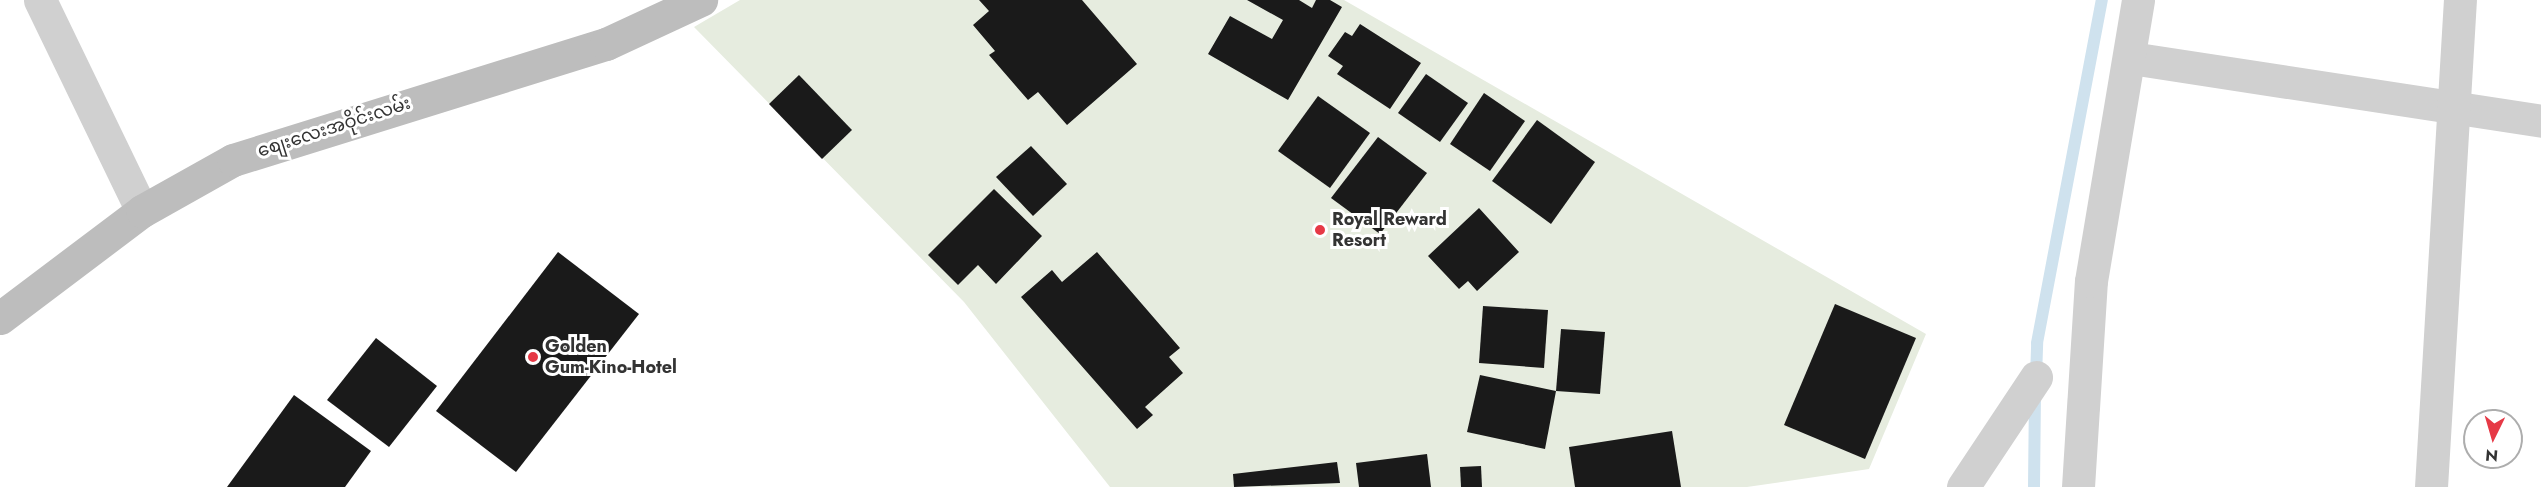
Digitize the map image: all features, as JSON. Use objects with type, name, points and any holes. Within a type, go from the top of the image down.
[{"type":"street","points":[[40,0],[142,211]]},
{"type":"street","name":"စျေးလေးအဝိုင်းလမ်း","points":[[0,318],[142,211],[233,160],[606,44],[701,0]]},
{"type":"street","points":[[2078,487],[2091,281],[2132,58],[2138,0]]},
{"type":"street","points":[[2431,487],[2460,0]]},
{"type":"street","points":[[2132,58],[2541,122]]},
{"type":"street","points":[[1963,487],[2036,377]]},
{"type":"shaded area","name":"Royal Reward Resort","points":[[740,0],[1344,0],[1926,334],[1869,469],[1747,487],[1110,487],[964,302],[694,27]]},
{"type":"building","points":[[979,0],[1082,0],[1137,64],[1067,125],[1038,92],[1028,100],[989,55],[995,51],[973,25],[989,11]]},
{"type":"building","points":[[1247,0],[1299,0],[1312,8],[1316,0],[1330,0],[1342,7],[1288,100],[1208,54],[1230,16],[1272,39],[1283,20]]},
{"type":"building","points":[[1360,24],[1421,63],[1390,109],[1337,74],[1343,66],[1328,56],[1345,32],[1352,36]]},
{"type":"building","points":[[1426,74],[1468,103],[1440,142],[1398,113]]},
{"type":"building","points":[[799,75],[852,130],[822,159],[769,104]]},
{"type":"building","points":[[1484,93],[1525,121],[1490,171],[1450,144]]},
{"type":"building","points":[[1318,96],[1370,133],[1330,188],[1278,151]]},
{"type":"building","points":[[1537,120],[1595,162],[1551,224],[1492,181]]},
{"type":"building","points":[[1378,137],[1427,173],[1380,234],[1331,198]]},
{"type":"building","points":[[1031,146],[1067,184],[1033,216],[996,177]]},
{"type":"building","points":[[994,189],[1042,236],[996,284],[978,265],[958,285],[928,255]]},
{"type":"building","points":[[1479,208],[1519,252],[1477,291],[1468,281],[1459,289],[1428,256]]},
{"type":"building","points":[[558,252],[639,314],[516,472],[436,411]]},
{"type":"building","points":[[1097,252],[1180,348],[1169,357],[1183,373],[1145,407],[1153,415],[1137,429],[1021,297],[1052,270],[1062,282]]},
{"type":"building","points":[[1835,304],[1916,338],[1865,459],[1784,425]]},
{"type":"building","points":[[1483,306],[1548,310],[1544,368],[1479,363]]},
{"type":"building","points":[[1561,329],[1605,332],[1600,394],[1556,391]]},
{"type":"building","points":[[376,338],[437,386],[389,447],[327,400]]},
{"type":"building","points":[[1480,375],[1556,391],[1545,449],[1467,432]]},
{"type":"building","points":[[294,395],[371,451],[345,487],[227,487]]},
{"type":"building","points":[[1672,431],[1681,487],[1575,487],[1569,447]]},
{"type":"building","points":[[1427,454],[1431,487],[1359,487],[1356,463]]},
{"type":"building","points":[[1337,462],[1340,483],[1234,487],[1233,474]]},
{"type":"building","points":[[1481,466],[1482,487],[1461,487],[1460,467]]},
{"type":"waterway","points":[[2036,377],[2037,343],[2102,0]]},
{"type":"waterway","points":[[2034,487],[2035,394]]},
{"type":"place","name":"Royal Reward Resort","points":[[1320,230]]},
{"type":"place","name":"Golden Gum-Kino-Hotel","points":[[533,357]]}]
